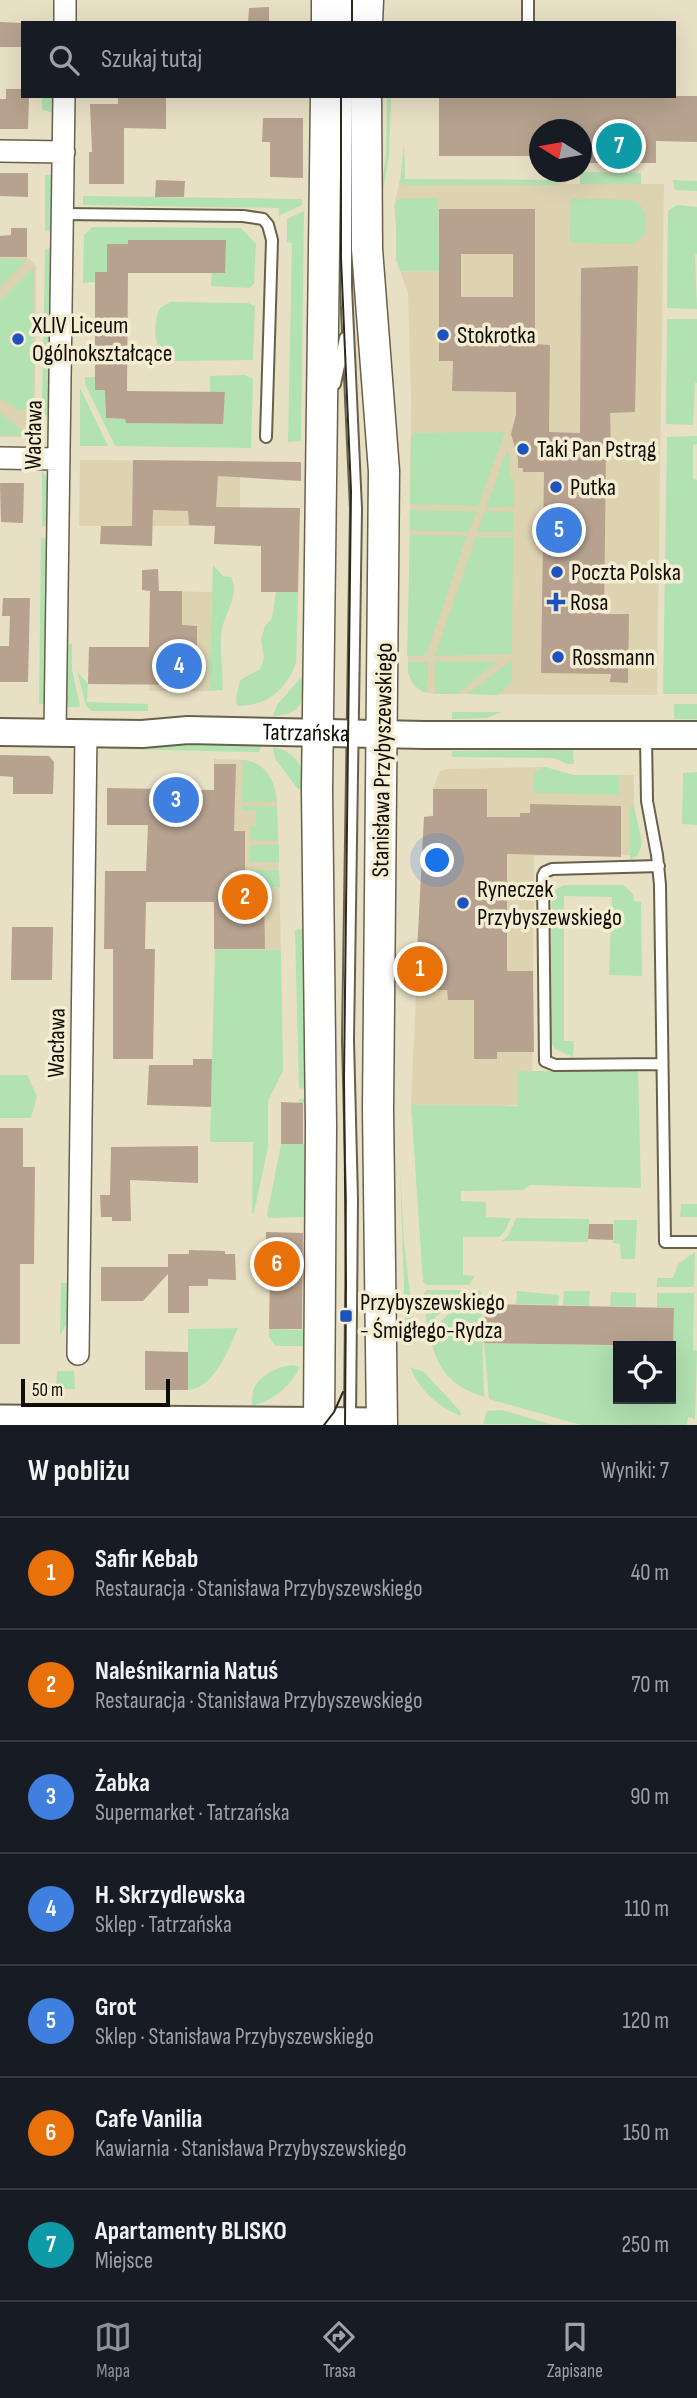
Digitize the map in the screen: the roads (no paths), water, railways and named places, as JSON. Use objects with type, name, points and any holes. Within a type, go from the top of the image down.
[{"type":"main road","points":[[327,0],[327,21]]},
{"type":"main road","points":[[367,21],[368,0]]},
{"type":"main road","points":[[0,1422],[349,1425],[321,1126],[318,733],[326,98]]},
{"type":"main road","name":"Stanisława Przybyszewskiego","points":[[349,1425],[378,1109],[368,734],[384,471],[367,249],[366,98]]},
{"type":"street","points":[[65,0],[65,21]]},
{"type":"street","name":"Wacława","points":[[55,733],[64,98]]},
{"type":"street","points":[[0,151],[64,152]]},
{"type":"street","points":[[0,458],[59,460]]},
{"type":"street","name":"Tatrzańska","points":[[0,732],[142,734],[188,730],[368,734],[697,735]]},
{"type":"street","name":"Wacława","points":[[78,1354],[86,733]]},
{"type":"lane","points":[[347,0],[347,21]]},
{"type":"lane","points":[[528,0],[528,21]]},
{"type":"lane","points":[[346,98],[348,318],[368,734]]},
{"type":"lane","points":[[63,214],[243,216],[263,219],[268,225],[272,240],[267,437]]},
{"type":"lane","points":[[322,449],[348,318]]},
{"type":"lane","points":[[646,735],[647,802],[659,866],[665,1242],[697,1242]]},
{"type":"lane","points":[[659,866],[552,869],[545,872],[545,1061],[555,1065],[662,1064]]},
{"type":"tram line","points":[[352,0],[352,21]]},
{"type":"tram line","points":[[341,98],[341,258],[351,491],[344,1077],[345,1425]]},
{"type":"tram line","points":[[324,1425],[334,1412],[343,1392]]},
{"type":"place","name":"Apartamenty BLISKO","points":[[619,146]]},
{"type":"place","name":"Stokrotka","points":[[443,335]]},
{"type":"place","name":"XLIV Liceum Ogólnokształcące","points":[[18,339]]},
{"type":"place","name":"Taki Pan Pstrąg","points":[[523,449]]},
{"type":"place","name":"Putka","points":[[556,487]]},
{"type":"place","name":"Grot","points":[[559,530]]},
{"type":"place","name":"Poczta Polska","points":[[557,572]]},
{"type":"place","name":"Rosa","points":[[556,602]]},
{"type":"place","name":"Rossmann","points":[[558,657]]},
{"type":"place","name":"H. Skrzydlewska","points":[[179,666]]},
{"type":"place","name":"Żabka","points":[[176,800]]},
{"type":"place","name":"Naleśnikarnia Natuś","points":[[245,897]]},
{"type":"place","name":"Ryneczek Przybyszewskiego","points":[[463,903]]},
{"type":"place","name":"Safir Kebab","points":[[420,969]]},
{"type":"place","name":"Cafe Vanilia","points":[[277,1264]]},
{"type":"place","name":"Przybyszewskiego - Śmigłego-Rydza","points":[[346,1316]]}]
